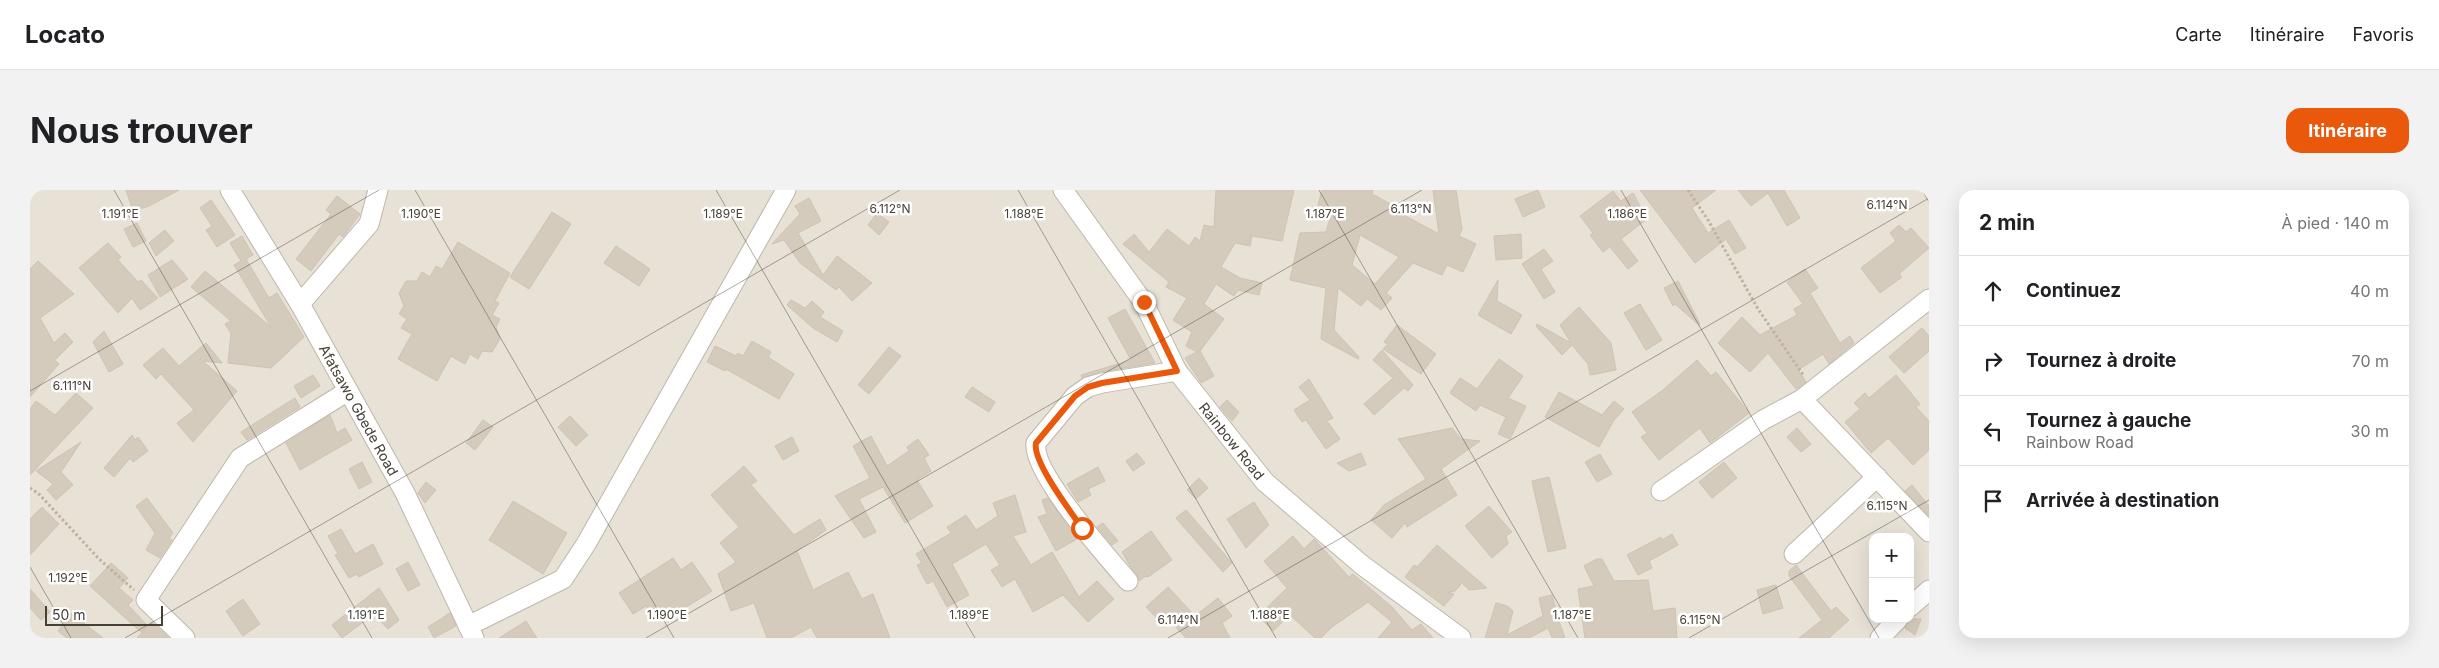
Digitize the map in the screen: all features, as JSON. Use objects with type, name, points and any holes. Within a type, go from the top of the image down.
[{"type":"street","name":"Afatsawo Gbede Road","points":[[230,190],[300,304],[405,492],[471,632]]},
{"type":"street","points":[[300,304],[369,224],[378,190]]},
{"type":"street","points":[[471,632],[563,579],[586,544],[786,190]]},
{"type":"street","name":"Rainbow Road","points":[[1063,190],[1144,302],[1177,371],[1265,482],[1362,565],[1461,638]]},
{"type":"street","points":[[1661,491],[1763,420],[1808,394],[1929,299]]},
{"type":"street","points":[[1128,581],[1082,528],[1052,484],[1037,455],[1035,446],[1075,396],[1088,387],[1177,371]]},
{"type":"street","points":[[185,638],[146,600],[240,458],[348,391]]},
{"type":"street","points":[[1808,394],[1877,478],[1929,532]]},
{"type":"street","points":[[1794,554],[1877,478]]},
{"type":"street","points":[[1914,603],[1929,590]]},
{"type":"street","points":[[1880,638],[1894,623]]},
{"type":"path","points":[[1688,190],[1708,220],[1808,394]]},
{"type":"path","points":[[30,488],[38,493],[99,559],[146,600]]},
{"type":"shaded area","points":[[30,190],[1929,190],[1929,638],[30,638]]},
{"type":"building","points":[[126,190],[179,190],[149,206],[133,211]]},
{"type":"building","points":[[1216,190],[1294,190],[1282,241],[1252,236],[1250,246],[1235,243],[1221,267],[1240,278],[1262,283],[1259,295],[1238,290],[1234,296],[1216,284],[1204,304],[1224,319],[1200,351],[1214,376],[1201,383],[1185,358],[1197,352],[1186,346],[1192,332],[1173,320],[1187,298],[1166,287],[1169,282],[1123,244],[1134,234],[1149,252],[1167,229],[1189,246],[1195,237],[1200,241],[1204,225],[1214,227]]},
{"type":"building","points":[[1322,190],[1373,190],[1372,194],[1400,209],[1398,212],[1439,234],[1433,190],[1456,190],[1462,229],[1459,236],[1476,244],[1463,272],[1447,265],[1442,275],[1413,263],[1386,293],[1392,298],[1381,310],[1367,299],[1361,306],[1338,288],[1334,330],[1359,357],[1358,359],[1321,339],[1326,288],[1290,280],[1300,233],[1326,232],[1333,208],[1318,205]],"holes":[[[1360,235],[1399,257],[1375,284],[1352,265]]]},
{"type":"building","points":[[1538,190],[1545,207],[1523,217],[1515,199]]},
{"type":"building","points":[[1640,190],[1716,190],[1692,208],[1708,233],[1729,220],[1746,248],[1735,254],[1726,239],[1695,263]]},
{"type":"building","points":[[1738,190],[1784,190],[1800,218],[1787,226],[1768,193],[1751,206]]},
{"type":"building","points":[[1613,191],[1621,201],[1633,193],[1647,219],[1621,239],[1638,261],[1628,269],[1610,247],[1603,252],[1590,235],[1593,233],[1580,216]]},
{"type":"building","points":[[337,196],[360,214],[343,237],[339,234],[311,271],[296,259],[331,214],[326,210]]},
{"type":"building","points":[[809,198],[821,221],[798,233],[823,275],[837,256],[872,283],[852,301],[839,287],[836,290],[800,263],[784,240],[772,244],[800,214],[795,206]]},
{"type":"building","points":[[211,200],[235,235],[217,247],[206,230],[212,226],[200,208]]},
{"type":"building","points":[[552,212],[571,224],[529,289],[510,277]]},
{"type":"building","points":[[877,213],[889,222],[879,235],[868,225]]},
{"type":"building","points":[[137,223],[146,241],[133,247],[124,229]]},
{"type":"building","points":[[1899,225],[1906,232],[1911,228],[1929,248],[1899,274],[1902,277],[1880,293],[1861,268],[1896,241],[1890,233]]},
{"type":"building","points":[[165,230],[174,241],[156,256],[149,243]]},
{"type":"building","points":[[1521,234],[1522,258],[1496,260],[1494,236]]},
{"type":"building","points":[[242,236],[253,255],[246,259],[269,298],[277,293],[304,337],[271,368],[228,363],[231,333],[225,324],[231,321],[191,287],[205,271],[271,327],[234,265],[241,261],[230,243]]},
{"type":"building","points":[[458,242],[510,273],[495,301],[499,303],[492,315],[500,319],[496,327],[500,339],[492,352],[482,351],[478,359],[470,354],[465,364],[451,356],[437,381],[398,359],[412,334],[401,328],[407,319],[399,314],[404,306],[399,293],[406,281],[417,281],[422,272],[430,277],[436,266],[442,269]]},
{"type":"building","points":[[108,243],[121,257],[118,260],[138,282],[141,280],[158,298],[140,310],[132,298],[118,313],[79,268]]},
{"type":"building","points":[[616,246],[650,269],[639,286],[604,263]]},
{"type":"building","points":[[1544,249],[1553,261],[1541,269],[1555,292],[1544,299],[1522,264]]},
{"type":"building","points":[[172,260],[188,279],[160,297],[148,275]]},
{"type":"building","points":[[38,261],[74,294],[40,318],[54,343],[65,333],[73,342],[55,360],[59,364],[30,397],[30,269]]},
{"type":"building","points":[[1805,269],[1818,288],[1810,293],[1840,343],[1850,336],[1854,343],[1829,364],[1823,354],[1798,370],[1806,382],[1796,389],[1768,353],[1750,372],[1718,343],[1742,317],[1760,335],[1797,315],[1794,309],[1803,304],[1787,282]]},
{"type":"building","points":[[1498,280],[1497,301],[1522,315],[1511,334],[1478,315]]},
{"type":"building","points":[[1678,281],[1699,325],[1675,304],[1673,306],[1664,288]]},
{"type":"building","points":[[791,300],[805,308],[812,301],[824,312],[820,317],[843,331],[837,342],[813,328],[787,305]]},
{"type":"building","points":[[1640,304],[1662,340],[1646,350],[1624,313]]},
{"type":"building","points":[[1579,307],[1611,343],[1616,370],[1590,375],[1588,364],[1572,345],[1562,355],[1536,326],[1537,324],[1571,343],[1560,325]]},
{"type":"building","points":[[1125,309],[1155,363],[1100,372],[1082,378],[1081,375],[1131,360],[1108,318]]},
{"type":"building","points":[[1397,325],[1436,354],[1421,374],[1383,349],[1388,344],[1384,342]]},
{"type":"building","points":[[1922,328],[1929,336],[1929,351],[1904,373],[1889,357]]},
{"type":"building","points":[[104,331],[123,364],[109,372],[93,342]]},
{"type":"building","points":[[752,341],[771,352],[768,357],[794,374],[779,399],[726,369],[725,371],[707,362],[715,346],[736,356],[738,353],[743,356]]},
{"type":"building","points":[[206,343],[222,363],[203,361],[237,391],[193,442],[177,423],[194,410],[161,374],[156,379],[143,365],[163,348],[179,366]]},
{"type":"building","points":[[889,347],[901,356],[869,394],[858,385]]},
{"type":"building","points":[[1382,350],[1413,385],[1408,391],[1404,388],[1374,415],[1364,404],[1393,378],[1373,360]]},
{"type":"building","points":[[1499,359],[1523,376],[1508,398],[1526,406],[1510,439],[1498,434],[1506,417],[1480,405],[1476,411],[1450,393],[1460,378],[1477,389]]},
{"type":"building","points":[[1697,360],[1711,376],[1716,372],[1749,413],[1710,443],[1700,428],[1659,460],[1641,437],[1647,433],[1632,412],[1663,390]]},
{"type":"building","points":[[313,375],[320,386],[301,398],[294,386]]},
{"type":"building","points":[[1896,375],[1920,404],[1916,407],[1929,421],[1929,450],[1913,465],[1888,438],[1871,453],[1845,422],[1860,409],[1854,403],[1865,393],[1869,398]]},
{"type":"building","points":[[1309,379],[1333,418],[1327,421],[1340,439],[1326,449],[1306,420],[1302,422],[1294,410],[1310,400],[1299,387]]},
{"type":"building","points":[[972,387],[995,402],[989,412],[965,397]]},
{"type":"building","points":[[1559,392],[1602,415],[1614,401],[1624,409],[1614,420],[1599,447],[1545,417]]},
{"type":"building","points":[[76,393],[93,408],[30,475],[30,409],[36,401],[55,415]]},
{"type":"building","points":[[295,398],[300,407],[247,440],[241,432]]},
{"type":"building","points":[[1227,400],[1239,412],[1232,421],[1220,407]]},
{"type":"building","points":[[330,415],[337,433],[345,428],[352,440],[300,470],[286,443]]},
{"type":"building","points":[[570,416],[588,435],[576,446],[558,427]]},
{"type":"building","points":[[483,420],[493,427],[475,450],[466,443]]},
{"type":"building","points":[[1452,428],[1461,439],[1480,441],[1441,469],[1457,495],[1407,527],[1405,523],[1392,538],[1371,520],[1384,505],[1426,479],[1398,439]]},
{"type":"building","points":[[1797,428],[1811,444],[1801,452],[1787,437]]},
{"type":"building","points":[[132,435],[135,440],[138,437],[148,451],[133,462],[130,458],[114,477],[104,468]]},
{"type":"building","points":[[871,436],[887,466],[909,451],[907,447],[918,439],[929,455],[924,458],[931,471],[917,480],[933,506],[905,523],[883,487],[859,499],[876,532],[864,538],[835,496],[870,478],[853,446]]},
{"type":"building","points":[[792,437],[799,451],[783,460],[775,446]]},
{"type":"building","points":[[81,442],[61,472],[73,485],[56,500],[47,490],[53,484],[36,471]]},
{"type":"building","points":[[1137,453],[1145,463],[1133,471],[1126,461]]},
{"type":"building","points":[[1361,453],[1366,465],[1349,471],[1337,463]]},
{"type":"building","points":[[1600,454],[1612,474],[1597,482],[1585,462]]},
{"type":"building","points":[[362,462],[372,482],[359,489],[349,469]]},
{"type":"building","points":[[1724,462],[1737,478],[1712,498],[1699,482]]},
{"type":"building","points":[[744,466],[757,481],[751,485],[794,535],[820,519],[826,530],[797,551],[813,590],[848,572],[862,599],[873,594],[890,638],[817,638],[811,627],[791,638],[767,638],[754,603],[731,611],[718,574],[736,562],[720,543],[739,527],[711,495]]},
{"type":"building","points":[[1098,467],[1105,481],[1088,489],[1091,495],[1078,502],[1067,484]]},
{"type":"building","points":[[1549,477],[1566,548],[1548,552],[1532,481]]},
{"type":"building","points":[[1199,478],[1208,488],[1196,499],[1187,490]]},
{"type":"building","points":[[426,482],[436,490],[425,503],[418,493]]},
{"type":"building","points":[[1912,485],[1929,506],[1929,516],[1905,491]]},
{"type":"building","points":[[1015,495],[1026,532],[1013,536],[1031,565],[1052,552],[1079,597],[1097,581],[1114,599],[1088,622],[1063,595],[1033,612],[1015,579],[1002,587],[991,570],[1000,565],[986,544],[952,564],[969,595],[947,607],[933,581],[927,584],[917,565],[922,563],[916,554],[951,533],[947,527],[966,515],[976,530],[998,516],[993,503]]},
{"type":"building","points":[[147,498],[173,533],[169,538],[172,540],[160,558],[146,550],[155,533],[136,506]]},
{"type":"building","points":[[1048,498],[1077,539],[1056,551],[1038,517],[1047,514],[1042,500]]},
{"type":"building","points":[[513,501],[567,533],[543,574],[489,540]]},
{"type":"building","points":[[1254,502],[1269,525],[1246,548],[1227,519]]},
{"type":"building","points":[[1489,506],[1512,532],[1506,536],[1508,544],[1492,558],[1465,526]]},
{"type":"building","points":[[42,507],[59,524],[30,555],[30,519]]},
{"type":"building","points":[[1186,510],[1232,563],[1223,572],[1176,518]]},
{"type":"building","points":[[1103,523],[1118,541],[1112,545],[1097,527]]},
{"type":"building","points":[[341,529],[355,554],[373,544],[383,564],[359,577],[357,574],[349,578],[335,555],[338,554],[328,536]]},
{"type":"building","points":[[1151,531],[1172,560],[1139,581],[1122,552]]},
{"type":"building","points":[[1672,534],[1678,545],[1649,561],[1652,568],[1638,575],[1627,555],[1661,537],[1662,540]]},
{"type":"building","points":[[1293,536],[1304,549],[1314,539],[1349,577],[1353,574],[1392,607],[1412,630],[1421,624],[1433,638],[1378,638],[1392,622],[1368,602],[1332,627],[1321,638],[1315,638],[1290,615],[1273,631],[1258,616],[1287,588],[1264,561]]},
{"type":"building","points":[[1437,545],[1487,588],[1469,590],[1462,583],[1455,591],[1448,592],[1454,594],[1444,606],[1405,577],[1414,565],[1417,567]]},
{"type":"building","points":[[673,558],[681,570],[692,562],[712,591],[675,614],[669,605],[655,617],[646,606],[633,614],[619,593]]},
{"type":"building","points":[[1597,559],[1602,559],[1614,581],[1648,580],[1653,611],[1675,608],[1677,638],[1585,638],[1578,589],[1594,586],[1584,566]]},
{"type":"building","points":[[408,562],[420,585],[408,591],[396,569]]},
{"type":"building","points":[[111,563],[128,578],[119,588],[133,600],[128,605],[148,626],[142,633],[90,586]]},
{"type":"building","points":[[1796,565],[1831,611],[1836,607],[1849,620],[1829,638],[1799,638],[1822,620],[1789,576],[1789,571]]},
{"type":"building","points":[[1776,585],[1783,608],[1763,614],[1757,590]]},
{"type":"building","points":[[1168,587],[1195,616],[1218,598],[1232,616],[1222,623],[1230,638],[1186,638],[1169,620],[1163,625],[1146,607]]},
{"type":"building","points":[[379,588],[399,620],[388,629],[374,614],[342,638],[332,625]]},
{"type":"building","points":[[30,589],[50,612],[41,620],[30,608]]},
{"type":"building","points":[[1552,595],[1558,617],[1564,619],[1559,621],[1565,638],[1552,638],[1548,628],[1529,638],[1485,638],[1496,603],[1507,606],[1513,611],[1507,635],[1543,616],[1539,598]]},
{"type":"building","points":[[243,599],[260,624],[243,636],[226,611]]},
{"type":"building","points":[[71,613],[103,638],[67,638],[58,631]]},
{"type":"building","points":[[450,613],[456,626],[434,638],[428,627]]},
{"type":"building","points":[[1914,619],[1921,619],[1915,635],[1905,628],[1907,623],[1914,623]]},
{"type":"building","points":[[526,621],[537,638],[499,638]]},
{"type":"building","points":[[152,622],[169,638],[137,638]]},
{"type":"route","points":[[1082,528],[1052,484],[1035,450],[1036,443],[1075,396],[1088,387],[1177,371],[1144,302]]}]
